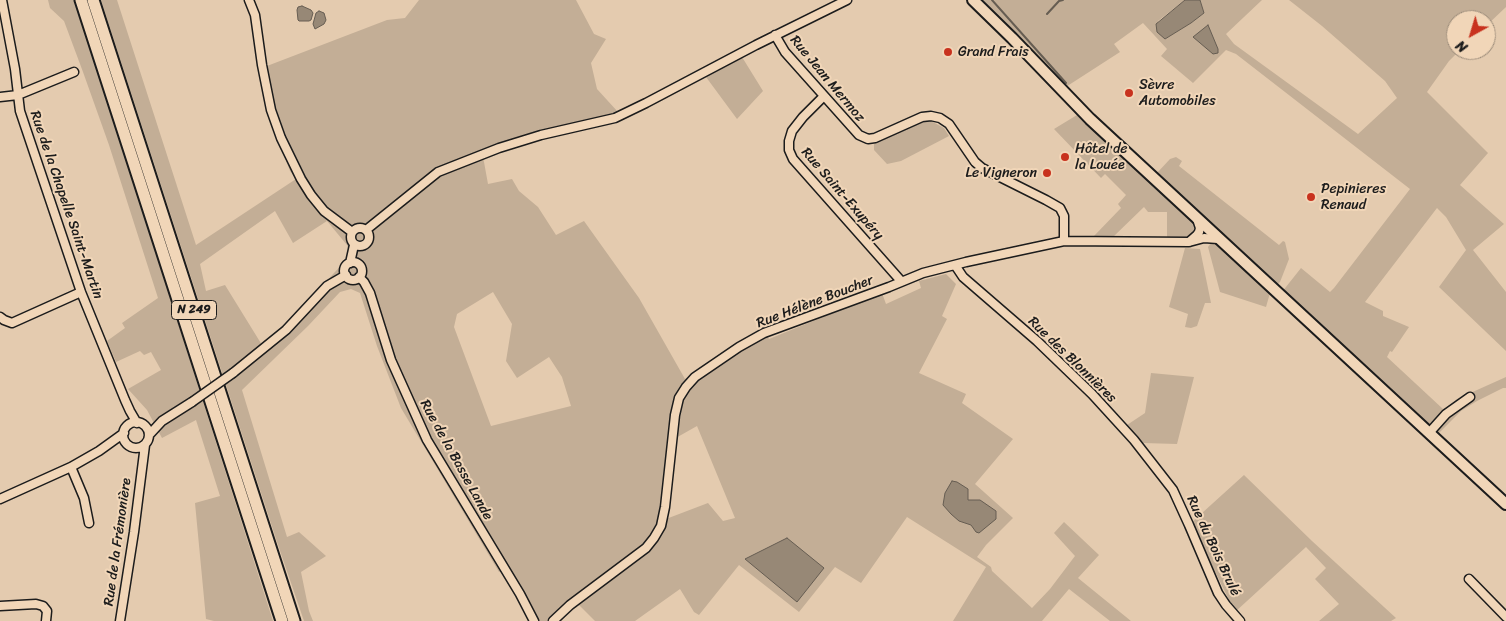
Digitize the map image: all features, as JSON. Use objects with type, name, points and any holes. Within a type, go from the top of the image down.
[{"type":"highway","name":"N 249","points":[[81,0],[282,621]]},
{"type":"highway","name":"N 249","points":[[93,0],[294,621]]},
{"type":"main road","points":[[973,0],[1090,119],[1506,504]]},
{"type":"main road","points":[[982,0],[1012,38]]},
{"type":"street","name":"Rue de la Chapelle Saint-Martin","points":[[2,0],[15,69],[20,112],[81,292],[130,411],[141,424]]},
{"type":"street","points":[[249,0],[255,15],[271,110],[281,138],[311,195],[324,211],[352,232]]},
{"type":"street","points":[[366,230],[438,172],[499,148],[615,118],[847,0]]},
{"type":"street","name":"Rue Jean Mermoz","points":[[775,35],[785,52],[859,136],[868,139],[883,135],[922,117],[932,116],[940,118],[948,124],[975,162],[982,168],[1060,208],[1064,216],[1064,242]]},
{"type":"street","points":[[0,97],[18,95],[74,72]]},
{"type":"street","name":"Rue Saint-Exupéry","points":[[823,97],[802,117],[792,132],[789,150],[793,159],[901,282]]},
{"type":"street","points":[[1189,242],[1199,232],[1200,228],[1197,219]]},
{"type":"street","points":[[360,228],[366,230],[369,238],[366,244],[357,246],[350,238],[352,232],[360,228]]},
{"type":"street","name":"Rue Hélène Boucher","points":[[553,621],[570,605],[646,548],[654,538],[661,526],[665,507],[675,415],[679,398],[686,386],[695,377],[739,347],[764,333],[923,273],[1041,245],[1064,242],[1189,242],[1204,238],[1218,239]]},
{"type":"street","points":[[353,263],[362,270],[359,277],[352,279],[346,275],[345,268],[353,263],[357,246]]},
{"type":"street","name":"Rue des Blonnières","points":[[955,265],[963,278],[1092,394],[1134,440],[1165,479]]},
{"type":"street","points":[[149,435],[162,421],[233,373],[286,330],[326,286],[346,275]]},
{"type":"street","name":"Rue de la Basse Lande","points":[[359,277],[370,293],[391,360],[426,440],[520,594],[534,621]]},
{"type":"street","points":[[1,320],[12,323],[81,292]]},
{"type":"street","points":[[1428,433],[1446,414],[1470,397]]},
{"type":"street","name":"Rue de la Chapelle Saint-Martin","points":[[126,430],[130,411]]},
{"type":"street","points":[[0,500],[71,467],[110,444],[130,424],[162,421]]},
{"type":"street","points":[[110,444],[130,445],[137,448],[144,445],[149,439],[149,435],[147,428],[141,424]]},
{"type":"street","points":[[126,430],[130,445]]},
{"type":"street","name":"Rue de la Frémonière","points":[[130,445],[142,466]]},
{"type":"street","name":"Rue de la Frémonière","points":[[120,621],[134,532],[144,445]]},
{"type":"street","points":[[71,467],[84,498],[89,523]]},
{"type":"street","name":"Rue du Bois Brulé","points":[[1165,479],[1185,514],[1218,593],[1240,621]]},
{"type":"street","points":[[1469,579],[1506,617]]},
{"type":"street","points":[[0,606],[36,604],[43,606],[47,611],[46,621]]},
{"type":"shaded area","points":[[48,0],[75,0],[273,621],[214,621],[206,619],[195,503],[220,496],[196,420],[162,438],[147,410],[128,389],[161,370],[151,352],[144,355],[140,351],[116,362],[107,341],[125,328],[122,323],[158,298],[109,145],[83,72],[64,21],[50,8]]},
{"type":"shaded area","points":[[101,0],[117,0],[196,245],[296,179],[290,171],[265,105],[260,67],[387,20],[405,18],[419,0],[576,0],[594,34],[606,39],[591,63],[597,89],[618,112],[517,138],[482,151],[488,184],[512,179],[519,191],[538,207],[556,235],[584,221],[639,298],[685,379],[764,328],[769,339],[882,293],[886,304],[921,288],[919,281],[946,274],[956,284],[942,316],[947,319],[919,373],[966,394],[962,403],[1013,439],[975,484],[1013,518],[986,545],[977,557],[991,567],[992,571],[1032,608],[1050,589],[1075,556],[1054,533],[1064,522],[1099,555],[1078,578],[1131,621],[1110,621],[1069,589],[1042,621],[953,621],[986,567],[907,517],[861,583],[835,567],[799,612],[739,565],[699,615],[694,612],[680,589],[635,621],[595,621],[573,599],[547,621],[539,621],[510,568],[499,572],[401,408],[377,346],[360,293],[351,289],[340,292],[242,390],[287,537],[299,532],[326,556],[301,572],[309,611],[313,621],[304,621]],"holes":[[[275,211],[293,243],[327,221],[347,245],[349,252],[348,258],[294,316],[262,345],[225,285],[206,291],[200,264]],[[493,292],[512,324],[506,361],[517,378],[549,357],[562,377],[571,406],[491,426],[454,327],[457,314]],[[697,426],[735,518],[723,521],[708,503],[666,519],[674,439]]]},
{"type":"shaded area","points":[[970,0],[1185,0],[1158,21],[1165,39],[1204,13],[1200,0],[1262,0],[1226,34],[1234,44],[1358,134],[1397,98],[1385,81],[1289,0],[1506,0],[1506,7],[1496,16],[1496,10],[1446,10],[1446,60],[1450,60],[1427,92],[1488,153],[1460,185],[1504,224],[1473,250],[1506,292],[1506,351],[1439,287],[1466,250],[1446,217],[1437,208],[1365,302],[1383,311],[1383,316],[1409,327],[1387,357],[1443,409],[1457,399],[1506,377],[1506,388],[1477,401],[1461,411],[1439,433],[1282,292],[1301,268],[1330,292],[1410,189],[1236,54],[1226,50],[1193,83],[1161,56],[1167,49],[1143,23],[1114,44],[1120,52],[1058,92]]},
{"type":"shaded area","points":[[1185,0],[1200,0],[1204,13],[1165,39],[1157,32],[1156,24]]},
{"type":"shaded area","points":[[302,6],[313,13],[311,20],[298,20],[297,10],[298,7]]},
{"type":"shaded area","points":[[319,11],[324,13],[326,20],[324,24],[315,29],[313,24],[316,13]]},
{"type":"shaded area","points":[[1208,25],[1218,53],[1213,54],[1193,37]]},
{"type":"shaded area","points":[[742,57],[763,91],[737,119],[706,77]]},
{"type":"shaded area","points":[[1077,115],[1195,225],[1191,236],[1187,239],[1167,237],[1167,212],[1148,212],[1144,207],[1113,237],[1094,236],[1121,208],[1118,204],[1126,195],[1105,174],[1101,178],[1054,129]]},
{"type":"shaded area","points":[[929,120],[944,128],[949,136],[901,161],[887,164],[874,150],[874,144],[922,121]]},
{"type":"shaded area","points":[[1176,157],[1182,161],[1179,166],[1279,245],[1283,241],[1285,242],[1289,259],[1277,285],[1157,173],[1170,159]]},
{"type":"shaded area","points":[[1211,243],[1218,246],[1270,293],[1266,307],[1220,292],[1208,247]]},
{"type":"shaded area","points":[[1185,248],[1200,249],[1211,303],[1205,303],[1197,326],[1191,328],[1185,327],[1188,314],[1169,307]]},
{"type":"shaded area","points":[[1151,373],[1194,377],[1177,444],[1143,443],[1127,425],[1145,413]]},
{"type":"shaded area","points":[[1244,475],[1396,618],[1391,621],[1319,621],[1339,604],[1315,579],[1326,568],[1306,547],[1235,612],[1191,523]]},
{"type":"shaded area","points":[[952,481],[968,489],[968,500],[980,500],[996,511],[996,519],[979,533],[971,525],[959,521],[943,505],[945,493]]},
{"type":"shaded area","points":[[787,538],[824,568],[797,602],[745,559]]},
{"type":"waterway","points":[[992,0],[1066,83]]},
{"type":"waterway","points":[[1047,14],[1059,1],[1063,0]]},
{"type":"place","name":"Grand Frais","points":[[948,52]]},
{"type":"place","name":"Sèvre Automobiles","points":[[1129,93]]},
{"type":"place","name":"Hôtel de la Louée","points":[[1065,157]]},
{"type":"place","name":"Le Vigneron","points":[[1047,173]]},
{"type":"place","name":"Pepinieres Renaud","points":[[1311,197]]}]
